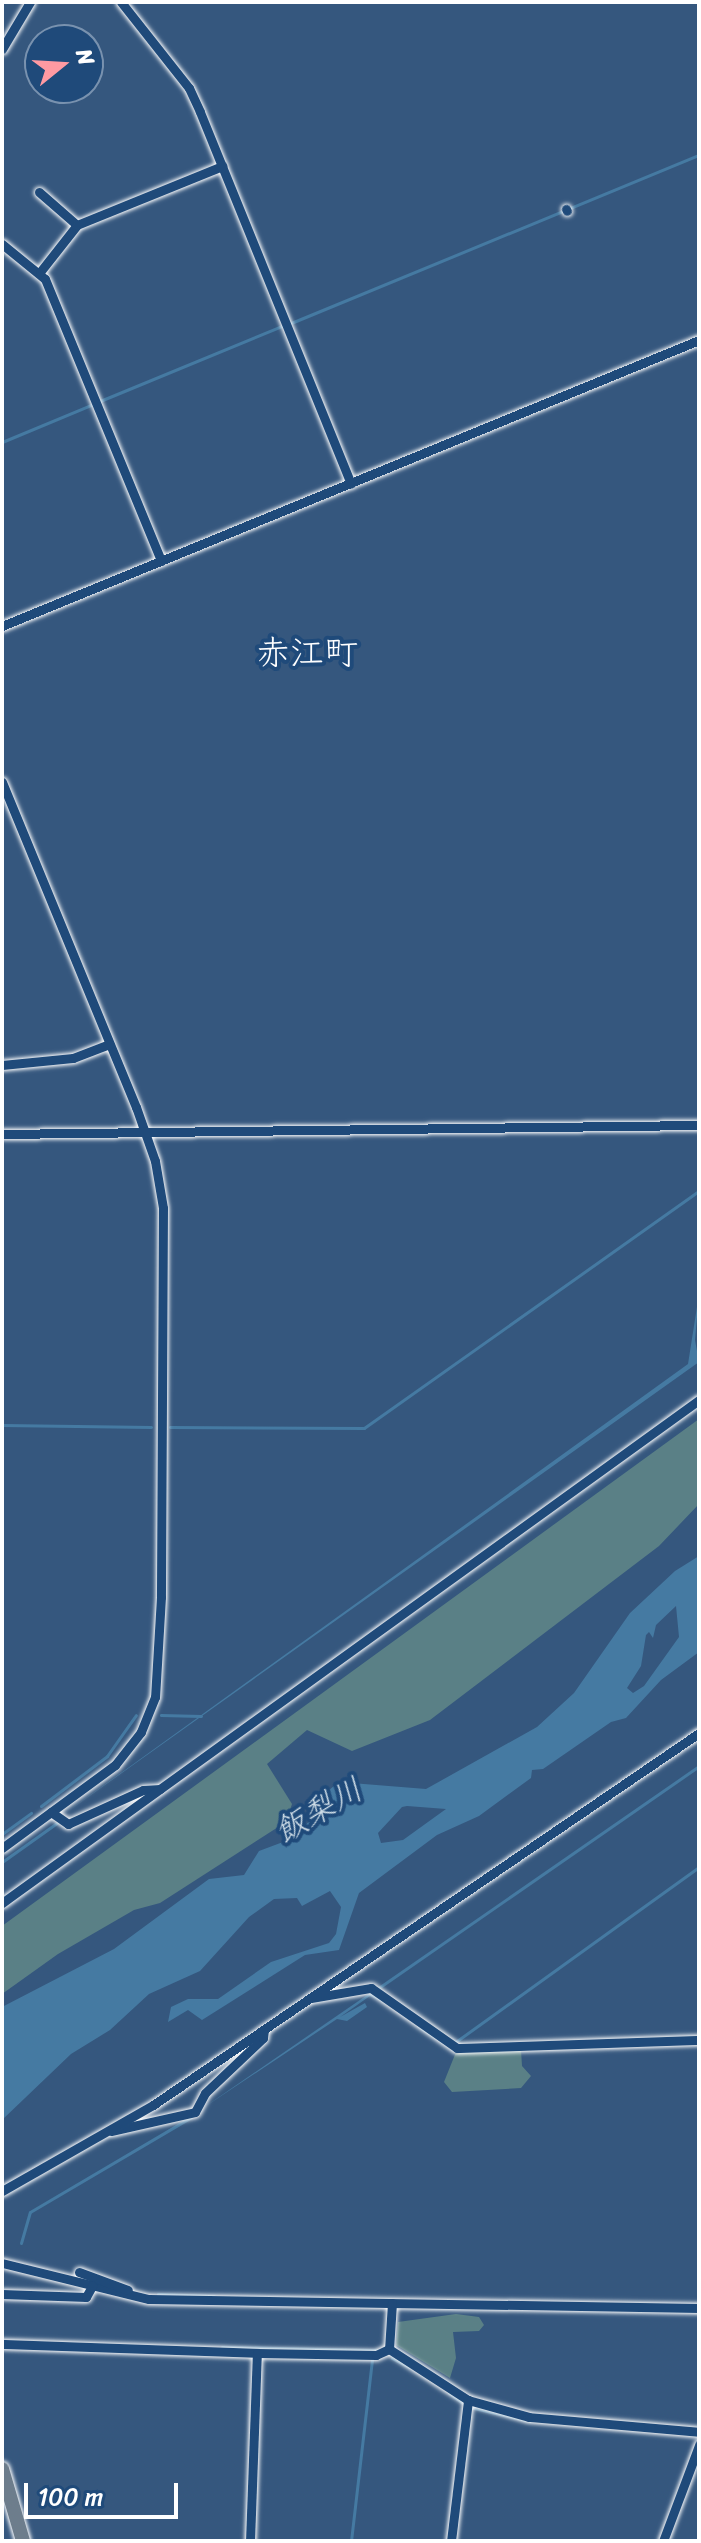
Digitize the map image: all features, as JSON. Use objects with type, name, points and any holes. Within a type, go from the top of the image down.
[{"type":"highway","points":[[2,2469],[23,2541]]},
{"type":"street","points":[[2,49],[30,2]]},
{"type":"street","points":[[121,2],[189,88],[351,484]]},
{"type":"street","points":[[40,272],[77,225],[222,166]]},
{"type":"street","points":[[39,192],[77,225]]},
{"type":"street","points":[[2,244],[40,272],[161,561]]},
{"type":"street","points":[[2,626],[699,340]]},
{"type":"street","points":[[2,782],[144,1132],[163,1208],[157,1680],[146,1722],[125,1754],[2,1848]]},
{"type":"street","points":[[2,1065],[73,1058],[109,1044]]},
{"type":"street","points":[[2,1134],[699,1125]]},
{"type":"street","points":[[2,1903],[699,1400]]},
{"type":"street","points":[[2,2191],[111,2131],[699,1733]]},
{"type":"street","points":[[51,1812],[68,1824],[143,1790],[160,1789]]},
{"type":"street","points":[[310,1998],[371,1988],[457,2048],[699,2040]]},
{"type":"street","points":[[111,2131],[195,2112],[205,2093],[263,2038],[264,2030]]},
{"type":"street","points":[[2,2263],[139,2296],[699,2308]]},
{"type":"street","points":[[79,2272],[139,2296]]},
{"type":"street","points":[[2,2294],[86,2297],[92,2286]]},
{"type":"street","points":[[389,2349],[392,2303]]},
{"type":"street","points":[[2,2344],[376,2355],[389,2349]]},
{"type":"street","points":[[389,2349],[468,2400],[529,2417],[699,2432]]},
{"type":"street","points":[[250,2541],[257,2353]]},
{"type":"street","points":[[451,2541],[468,2400]]},
{"type":"street","points":[[663,2541],[699,2445]]},
{"type":"green space","points":[[699,1419],[699,1504],[659,1546],[430,1720],[352,1751],[307,1730],[267,1764],[292,1804],[286,1822],[160,1903],[134,1910],[58,1954],[2,1994],[2,1926]]},
{"type":"green space","points":[[521,2050],[522,2066],[531,2076],[521,2088],[452,2092],[444,2082],[456,2052]]},
{"type":"green space","points":[[456,2314],[479,2317],[484,2325],[479,2331],[453,2332],[456,2358],[450,2378],[396,2345],[398,2322]]},
{"type":"water","points":[[699,1294],[695,1340],[699,1362],[60,1817],[688,1364]]},
{"type":"water","name":"飯梨川","points":[[699,1556],[699,1652],[661,1680],[626,1718],[611,1722],[543,1769],[532,1770],[531,1778],[479,1816],[437,1835],[359,1893],[339,1950],[305,1955],[202,2020],[188,2010],[168,2022],[171,2007],[188,1999],[218,1999],[271,1962],[329,1943],[336,1934],[341,1907],[330,1891],[302,1906],[297,1898],[274,1899],[249,1917],[200,1971],[149,1994],[110,2030],[71,2054],[2,2120],[2,2007],[114,1949],[209,1879],[244,1875],[259,1851],[283,1842],[313,1819],[319,1798],[339,1782],[426,1789],[537,1727],[574,1693],[630,1613],[675,1571]],"holes":[[[676,1606],[679,1637],[644,1686],[633,1693],[627,1688],[641,1666],[646,1635],[649,1632],[653,1638],[656,1625]],[[407,1806],[446,1809],[403,1840],[381,1843],[378,1833],[402,1807]]]},
{"type":"water","points":[[373,1991],[395,2008],[370,1996],[340,2017],[365,2003],[367,2007],[347,2021],[337,2019],[203,2108]]},
{"type":"waterway","points":[[291,323],[699,155]]},
{"type":"waterway","points":[[100,401],[282,326]]},
{"type":"waterway","points":[[2,442],[91,405]]},
{"type":"waterway","points":[[170,1427],[364,1428],[699,1191]]},
{"type":"waterway","points":[[2,1425],[151,1427]]},
{"type":"waterway","points":[[41,1806],[107,1756],[136,1715]]},
{"type":"waterway","points":[[161,1715],[201,1716]]},
{"type":"waterway","points":[[377,1989],[699,1766]]},
{"type":"waterway","points":[[2,1834],[31,1813]]},
{"type":"waterway","points":[[2,1862],[61,1820]]},
{"type":"waterway","points":[[454,2043],[699,1867]]},
{"type":"waterway","points":[[418,2026],[455,2050]]},
{"type":"waterway","points":[[21,2243],[30,2212],[191,2117]]},
{"type":"waterway","points":[[158,2294],[214,2296]]},
{"type":"waterway","points":[[222,2347],[378,2350]]},
{"type":"waterway","points":[[392,2358],[409,2367]]},
{"type":"waterway","points":[[351,2541],[372,2359]]},
{"type":"waterway","points":[[449,2393],[464,2404]]},
{"type":"waterway","points":[[470,2407],[529,2421]]},
{"type":"district","name":"赤江町","points":[[307,654]]}]
